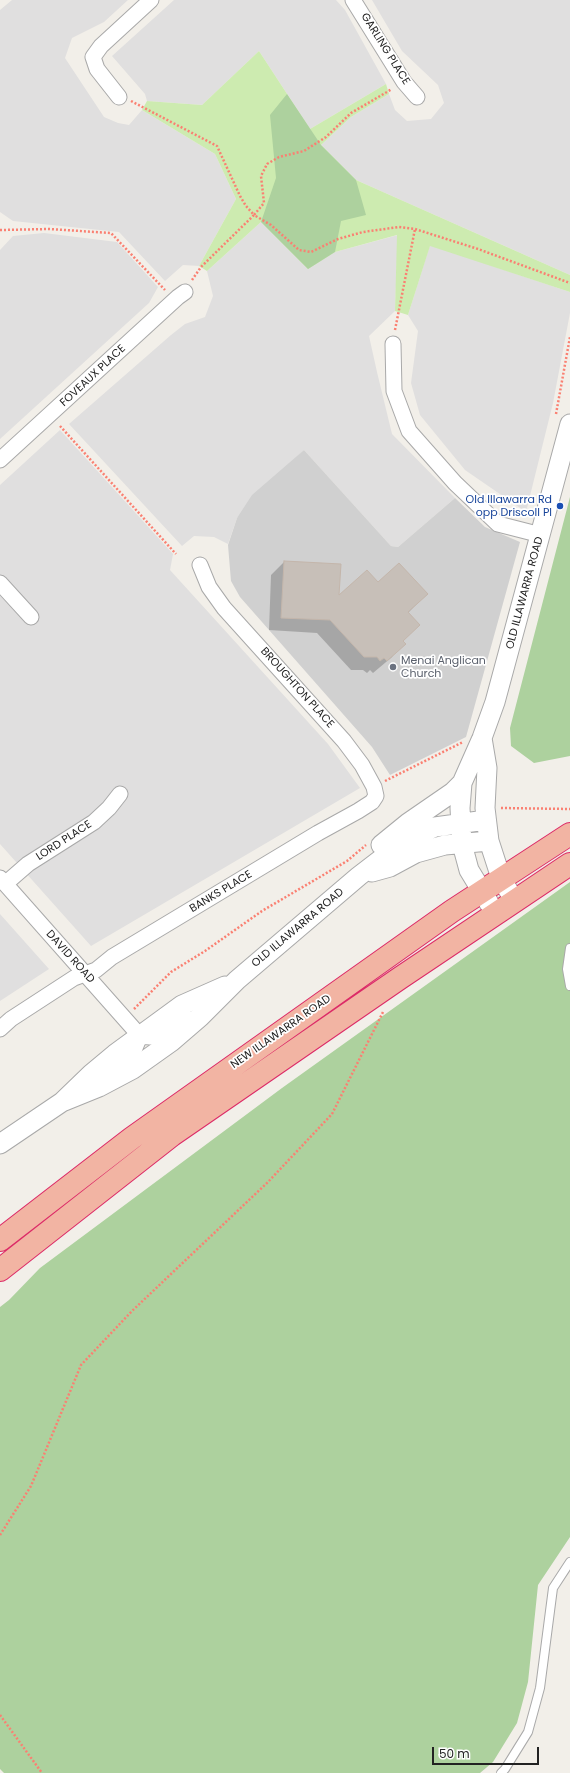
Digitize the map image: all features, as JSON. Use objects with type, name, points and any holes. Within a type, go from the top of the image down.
[{"type":"highway","name":"NEW ILLAWARRA ROAD","points":[[0,1240],[132,1138],[481,891],[570,834]]},
{"type":"highway","name":"NEW ILLAWARRA ROAD","points":[[0,1270],[172,1135],[514,900],[570,864]]},
{"type":"street","points":[[119,97],[97,69],[93,56],[101,46],[151,0]]},
{"type":"street","name":"GARLING PLACE","points":[[353,0],[404,82],[417,97]]},
{"type":"street","name":"FOVEAUX PLACE","points":[[0,460],[181,294]]},
{"type":"street","points":[[393,344],[394,391],[409,431],[455,483],[498,524],[541,535]]},
{"type":"street","name":"OLD ILLAWARRA ROAD","points":[[495,913],[470,870],[462,844],[462,784],[475,738],[495,702],[570,424]]},
{"type":"street","name":"BROUGHTON PLACE","points":[[200,565],[209,587],[224,608],[344,741],[362,765],[374,787]]},
{"type":"street","points":[[0,583],[31,617]]},
{"type":"street","points":[[475,738],[488,768],[485,808],[491,814],[489,841],[501,878],[514,900]]},
{"type":"street","name":"OLD ILLAWARRA ROAD","points":[[359,876],[382,843],[462,784]]},
{"type":"street","name":"BANKS PLACE","points":[[84,974],[96,970],[112,957],[372,802],[376,796],[374,787]]},
{"type":"street","name":"LORD PLACE","points":[[2,881],[94,822],[109,808],[120,794]]},
{"type":"street","name":"OLD ILLAWARRA ROAD","points":[[62,1102],[99,1087],[132,1069],[171,1042],[237,980],[359,876],[398,846],[435,827],[461,823],[491,814]]},
{"type":"street","name":"OLD ILLAWARRA ROAD","points":[[359,876],[390,867],[416,853],[445,845],[489,841]]},
{"type":"street","name":"DAVID ROAD","points":[[2,881],[140,1036]]},
{"type":"street","points":[[0,1029],[17,1015],[74,978],[84,974]]},
{"type":"street","name":"OLD ILLAWARRA ROAD","points":[[0,1144],[62,1102],[91,1074],[182,1005],[237,980]]},
{"type":"street","points":[[99,1087],[109,1073],[124,1063],[133,1053],[140,1036],[159,1036],[181,1020],[200,1016]]},
{"type":"lane","points":[[570,948],[567,969],[570,986]]},
{"type":"lane","points":[[500,1773],[505,1768],[528,1732],[540,1688],[553,1588],[570,1562]]},
{"type":"path","points":[[0,230],[49,229],[111,233],[166,291],[181,294],[201,267],[254,216],[264,203],[261,176],[267,164],[279,157],[304,151],[326,136],[351,113],[404,82]]},
{"type":"path","points":[[119,97],[136,102],[217,146],[246,206],[254,216],[271,225],[299,250],[311,252],[338,239],[363,232],[399,227],[415,229],[478,249],[570,283]]},
{"type":"path","points":[[393,344],[415,229]]},
{"type":"path","points":[[60,426],[176,554]]},
{"type":"path","points":[[374,787],[440,752],[475,738]]},
{"type":"path","points":[[491,814],[570,809]]},
{"type":"path","points":[[125,1019],[141,1000],[171,972],[205,951],[262,910],[347,861],[371,841]]},
{"type":"path","points":[[0,1535],[32,1486],[81,1365],[132,1311],[268,1182],[332,1114],[386,1006]]},
{"type":"path","points":[[0,1715],[42,1773]]},
{"type":"shaded area","points":[[12,0],[128,0],[104,22],[72,38],[65,58],[104,117],[118,123],[129,125],[142,110],[215,154],[236,199],[199,266],[183,265],[165,281],[119,232],[13,221],[0,212],[0,10]]},
{"type":"shaded area","points":[[174,0],[336,0],[345,10],[386,84],[310,129],[259,51],[202,105],[147,101],[145,94],[112,56]]},
{"type":"shaded area","points":[[372,0],[570,0],[570,275],[356,180],[321,145],[351,117],[389,94],[395,110],[407,121],[431,119],[444,103],[438,85],[402,51]]},
{"type":"shaded area","points":[[261,222],[308,268],[335,252],[398,235],[395,311],[369,336],[392,434],[455,498],[398,547],[391,546],[304,450],[237,518],[228,544],[214,537],[194,536],[182,546],[69,424],[171,335],[185,324],[205,317],[213,296],[207,271]]},
{"type":"shaded area","points":[[44,233],[117,242],[158,287],[149,303],[0,439],[0,250],[13,236]]},
{"type":"shaded area","points":[[430,245],[570,292],[570,313],[553,403],[526,512],[465,470],[420,415],[411,383],[418,331],[408,315]]},
{"type":"shaded area","points":[[60,430],[173,554],[170,570],[328,744],[360,788],[91,946],[0,844],[0,485]]},
{"type":"shaded area","name":"Menai Anglican Church","points":[[304,450],[391,546],[398,547],[455,498],[485,527],[520,542],[466,737],[390,775],[372,747],[240,597],[231,581],[228,545],[237,518],[252,495]]},
{"type":"shaded area","points":[[0,914],[49,969],[0,1001]]},
{"type":"green space","points":[[259,51],[310,129],[386,84],[389,94],[351,117],[321,145],[356,180],[570,275],[570,292],[430,246],[408,315],[395,311],[397,235],[335,252],[308,269],[261,222],[207,271],[199,266],[236,199],[215,154],[142,110],[147,101],[202,105]]},
{"type":"green space","points":[[287,94],[321,145],[356,180],[366,215],[341,221],[335,252],[308,269],[261,222],[276,178],[270,115]]},
{"type":"green space","points":[[570,497],[570,756],[534,763],[511,746],[510,728]]},
{"type":"green space","points":[[570,882],[570,1537],[538,1585],[528,1682],[517,1723],[493,1762],[480,1773],[4,1773],[0,1769],[0,1307],[9,1300],[40,1268],[282,1088]]},
{"type":"building","points":[[284,561],[341,564],[339,595],[367,570],[378,582],[399,563],[428,594],[408,612],[420,625],[403,641],[406,644],[387,661],[384,658],[380,661],[377,657],[364,657],[330,620],[281,618]]},
{"type":"place","name":"Old Illawarra Rd opp Driscoll Pl","points":[[560,506]]},
{"type":"place","name":"Menai Anglican Church","points":[[393,667]]}]
